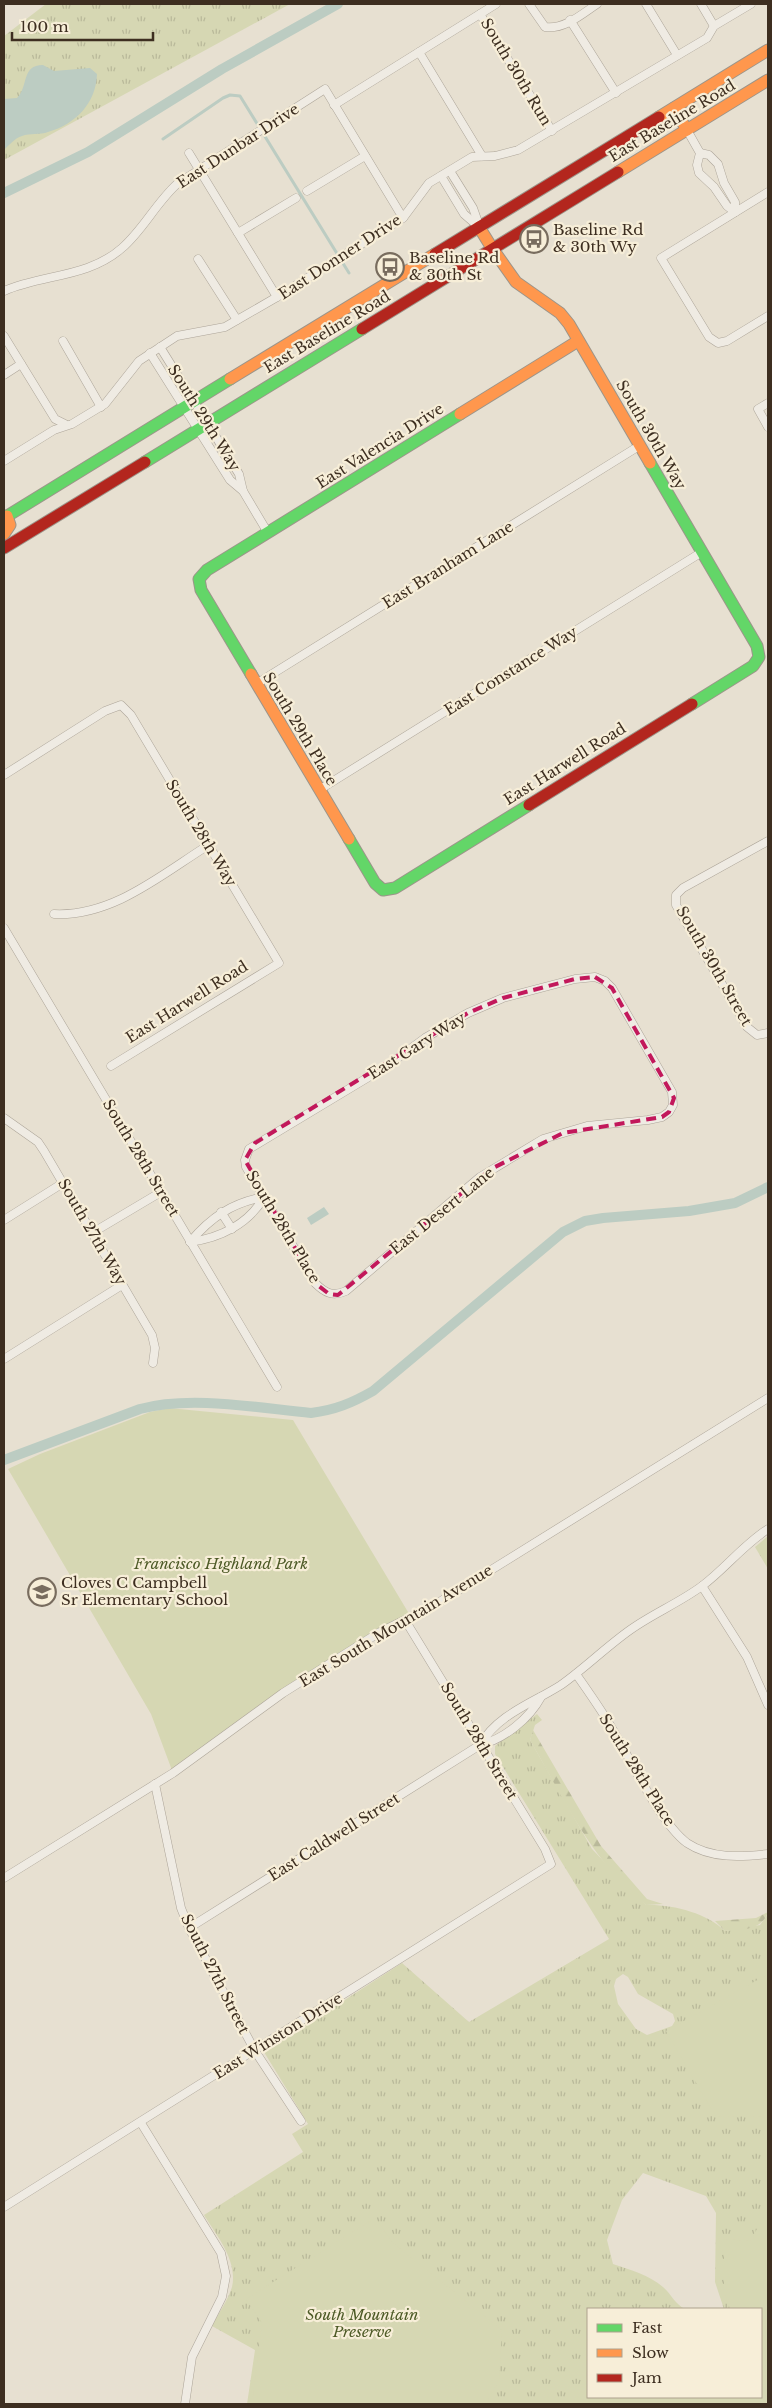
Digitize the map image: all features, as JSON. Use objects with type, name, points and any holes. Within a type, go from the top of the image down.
[{"type":"main road","name":"East Baseline Road","points":[[5,514],[189,404],[768,50]]},
{"type":"main road","name":"East Baseline Road","points":[[4,548],[768,80]]},
{"type":"main road","points":[[674,108],[687,130]]},
{"type":"main road","name":"South 30th Way","points":[[479,227],[516,282],[560,312],[757,646],[759,657]]},
{"type":"main road","name":"East Valencia Drive","points":[[199,579],[207,570],[578,341]]},
{"type":"main road","points":[[4,534],[10,525],[5,514]]},
{"type":"main road","name":"South 29th Place","points":[[199,579],[201,590],[256,684],[374,882],[383,890]]},
{"type":"main road","name":"East Harwell Road","points":[[383,890],[395,888],[412,878],[752,666],[759,657]]},
{"type":"street","points":[[403,218],[334,105],[496,4]]},
{"type":"street","points":[[529,4],[545,27],[551,28],[560,27],[586,7],[597,4]]},
{"type":"street","points":[[646,4],[677,55]]},
{"type":"street","points":[[701,4],[714,26]]},
{"type":"street","name":"East Donner Drive","points":[[4,461],[65,424],[72,424],[101,407],[139,361],[176,336],[223,328],[277,297],[403,218],[429,183],[440,176],[472,157],[494,156],[518,150],[707,38],[714,26],[751,4]]},
{"type":"street","name":"South 30th Run","points":[[480,14],[552,131]]},
{"type":"street","points":[[570,20],[616,93]]},
{"type":"street","points":[[419,52],[482,156]]},
{"type":"street","name":"East Dunbar Drive","points":[[4,292],[40,278],[66,276],[87,269],[107,259],[122,248],[139,230],[166,194],[199,169],[325,89],[334,105]]},
{"type":"street","points":[[687,130],[700,153],[697,165],[699,173],[714,187],[727,206],[735,212]]},
{"type":"street","points":[[700,153],[709,155],[718,164],[724,182],[736,202],[735,212]]},
{"type":"street","points":[[189,154],[277,297]]},
{"type":"street","points":[[307,191],[365,156]]},
{"type":"street","points":[[450,171],[473,208],[479,227]]},
{"type":"street","points":[[440,176],[464,214],[479,227]]},
{"type":"street","points":[[453,197],[463,191]]},
{"type":"street","points":[[768,192],[661,258],[710,336],[718,343],[727,341],[768,316]]},
{"type":"street","points":[[238,233],[296,198]]},
{"type":"street","points":[[198,259],[237,320]]},
{"type":"street","points":[[4,336],[55,419],[65,424]]},
{"type":"street","points":[[63,341],[101,407]]},
{"type":"street","name":"South 29th Way","points":[[160,347],[174,369],[189,404]]},
{"type":"street","points":[[150,353],[164,375],[189,404],[203,425]]},
{"type":"street","points":[[4,375],[20,364]]},
{"type":"street","points":[[164,375],[174,369]]},
{"type":"street","points":[[768,403],[758,409],[768,427]]},
{"type":"street","name":"South 29th Way","points":[[203,425],[232,462],[239,474],[243,492]]},
{"type":"street","name":"South 29th Way","points":[[203,425],[230,480],[243,492],[268,533]]},
{"type":"street","name":"East Branham Lane","points":[[256,684],[639,446]]},
{"type":"street","points":[[223,467],[232,462]]},
{"type":"street","name":"East Constance Way","points":[[319,790],[702,552]]},
{"type":"street","name":"South 28th Way","points":[[4,775],[105,711],[121,706],[131,715],[279,963]]},
{"type":"street","name":"South 30th Street","points":[[768,841],[683,888],[676,895],[676,906],[747,1027],[756,1035],[768,1033]]},
{"type":"street","points":[[54,914],[88,913],[107,906],[128,896],[208,846]]},
{"type":"street","name":"South 28th Street","points":[[4,928],[277,1387]]},
{"type":"street","name":"East Harwell Road","points":[[112,1066],[279,963]]},
{"type":"street","name":"East Gary Way","points":[[246,1155],[255,1144],[387,1066],[425,1038],[468,1013],[503,998],[574,979],[595,977],[604,981]]},
{"type":"street","name":"East Desert Lane","points":[[329,1294],[338,1295],[346,1291],[480,1177],[543,1140],[587,1126],[662,1117],[669,1112],[672,1105],[672,1092],[667,1081],[612,988],[604,981]]},
{"type":"street","name":"South 27th Way","points":[[4,1118],[38,1142],[63,1183],[152,1335],[155,1348],[153,1363]]},
{"type":"street","name":"South 28th Place","points":[[246,1155],[246,1167],[315,1284],[329,1294]]},
{"type":"street","points":[[4,1220],[63,1183]]},
{"type":"street","points":[[92,1233],[161,1192]]},
{"type":"street","points":[[190,1242],[221,1212],[246,1200],[264,1197]]},
{"type":"street","points":[[190,1242],[206,1240],[232,1229],[256,1211],[264,1197]]},
{"type":"street","points":[[221,1212],[232,1229]]},
{"type":"street","points":[[4,1359],[122,1285]]},
{"type":"street","name":"East South Mountain Avenue","points":[[4,1878],[155,1784],[212,1746],[260,1708],[380,1632],[433,1606],[768,1398]]},
{"type":"street","name":"East Caldwell Street","points":[[480,1745],[488,1731],[527,1702],[542,1698],[576,1674],[630,1630],[702,1586],[755,1538],[768,1529]]},
{"type":"street","points":[[702,1586],[747,1657],[768,1705]]},
{"type":"street","name":"South 28th Street","points":[[405,1620],[545,1849],[551,1864]]},
{"type":"street","name":"South 28th Place","points":[[576,1674],[610,1724],[671,1827],[687,1842],[706,1852],[738,1857],[768,1854]]},
{"type":"street","name":"East Caldwell Street","points":[[189,1928],[480,1745],[495,1741],[534,1710],[542,1698]]},
{"type":"street","points":[[519,1709],[525,1717]]},
{"type":"street","name":"South 27th Street","points":[[155,1784],[181,1908],[189,1928],[256,2051],[301,2121]]},
{"type":"street","name":"East Winston Drive","points":[[4,2207],[256,2051],[551,1864]]},
{"type":"street","points":[[141,2123],[221,2253],[226,2276],[222,2297],[192,2357],[185,2404]]},
{"type":"highlighted area","points":[[595,977],[612,988],[674,1098],[669,1112],[662,1117],[563,1133],[491,1169],[338,1295],[329,1294],[315,1283],[245,1160],[255,1143],[468,1013],[503,998],[575,979]]},
{"type":"green space","points":[[46,4],[290,4],[4,160],[4,36]]},
{"type":"green space","name":"Francisco Highland Park","points":[[169,1408],[293,1420],[411,1617],[333,1662],[173,1773],[151,1714],[8,1469],[40,1454],[150,1412]]},
{"type":"green space","points":[[768,1536],[768,1569],[755,1547]]},
{"type":"green space","points":[[537,1714],[542,1720],[535,1725],[530,1740],[592,1849],[646,1905],[667,1906],[689,1911],[709,1919],[725,1931],[760,1925],[768,1914],[768,2404],[247,2404],[255,2350],[212,2326],[230,2292],[233,2277],[232,2268],[225,2249],[204,2215],[303,2152],[292,2134],[308,2124],[264,2052],[402,1963],[469,2022],[609,1939],[495,1754],[495,1746]],"holes":[[[623,1974],[628,1977],[638,1994],[673,2014],[675,2021],[672,2026],[647,2035],[636,2029],[618,2004],[614,1986],[616,1979]],[[643,2173],[706,2196],[716,2213],[715,2282],[724,2308],[762,2308],[762,2398],[587,2398],[587,2308],[684,2308],[663,2287],[652,2279],[613,2264],[607,2240],[622,2200]]]},
{"type":"green space","points":[[533,1730],[601,1846],[647,1899],[663,1904],[646,1905],[627,1888],[595,1849],[567,1807],[530,1740]]},
{"type":"green space","points":[[768,1912],[761,1922],[751,1928],[725,1931],[715,1921],[756,1918]]},
{"type":"green space","points":[[768,1974],[768,2116],[716,2117],[666,2031]]},
{"type":"green space","points":[[768,2210],[768,2339],[762,2335],[762,2308],[730,2308],[724,2292],[724,2239],[750,2241]]},
{"type":"green space","name":"South Mountain Preserve","points":[[375,2218],[394,2244],[502,2330],[499,2380],[486,2404],[252,2404],[262,2323],[246,2299]]},
{"type":"green space","points":[[768,2361],[768,2404],[700,2404],[707,2398],[762,2398],[762,2370]]},
{"type":"shaded area","points":[[43,65],[54,71],[90,68],[97,74],[93,94],[83,111],[67,124],[45,133],[19,137],[4,150],[4,99],[17,98],[21,93],[31,68]]},
{"type":"shaded area","points":[[324,1207],[329,1214],[311,1225],[307,1218]]},
{"type":"waterway","points":[[4,193],[88,152],[222,69],[338,4]]},
{"type":"waterway","points":[[163,139],[223,98],[230,95],[240,96],[349,273]]},
{"type":"waterway","points":[[4,1460],[140,1409],[160,1405],[181,1403],[225,1404],[311,1413],[343,1405],[373,1391],[563,1232],[585,1221],[689,1211],[735,1203],[768,1187]]},
{"type":"traffic: fast","points":[[145,462],[362,329]]},
{"type":"traffic: fast","points":[[4,518],[230,379]]},
{"type":"traffic: fast","points":[[251,674],[201,590],[199,579],[207,570],[460,414]]},
{"type":"traffic: fast","points":[[650,463],[757,646],[759,657],[753,666],[692,704]]},
{"type":"traffic: fast","points":[[349,839],[375,883],[383,890],[395,888],[529,805]]},
{"type":"traffic: slow","points":[[659,117],[768,50]]},
{"type":"traffic: slow","points":[[618,172],[768,80]]},
{"type":"traffic: slow","points":[[674,108],[687,130]]},
{"type":"traffic: slow","points":[[479,227],[492,248]]},
{"type":"traffic: slow","points":[[492,248],[516,282],[560,313],[569,324],[650,463]]},
{"type":"traffic: slow","points":[[230,379],[435,254]]},
{"type":"traffic: slow","points":[[460,414],[578,341]]},
{"type":"traffic: slow","points":[[4,534],[10,525],[7,516]]},
{"type":"traffic: slow","points":[[251,674],[349,839]]},
{"type":"traffic: jam","points":[[435,254],[659,117]]},
{"type":"traffic: jam","points":[[362,329],[618,172]]},
{"type":"traffic: jam","points":[[4,548],[145,462]]},
{"type":"traffic: jam","points":[[529,805],[692,704]]},
{"type":"place","name":"Baseline Rd & 30th Wy","points":[[534,239]]},
{"type":"place","name":"Baseline Rd & 30th St","points":[[390,267]]},
{"type":"place","name":"Cloves C Campbell Sr Elementary School","points":[[42,1592]]}]
